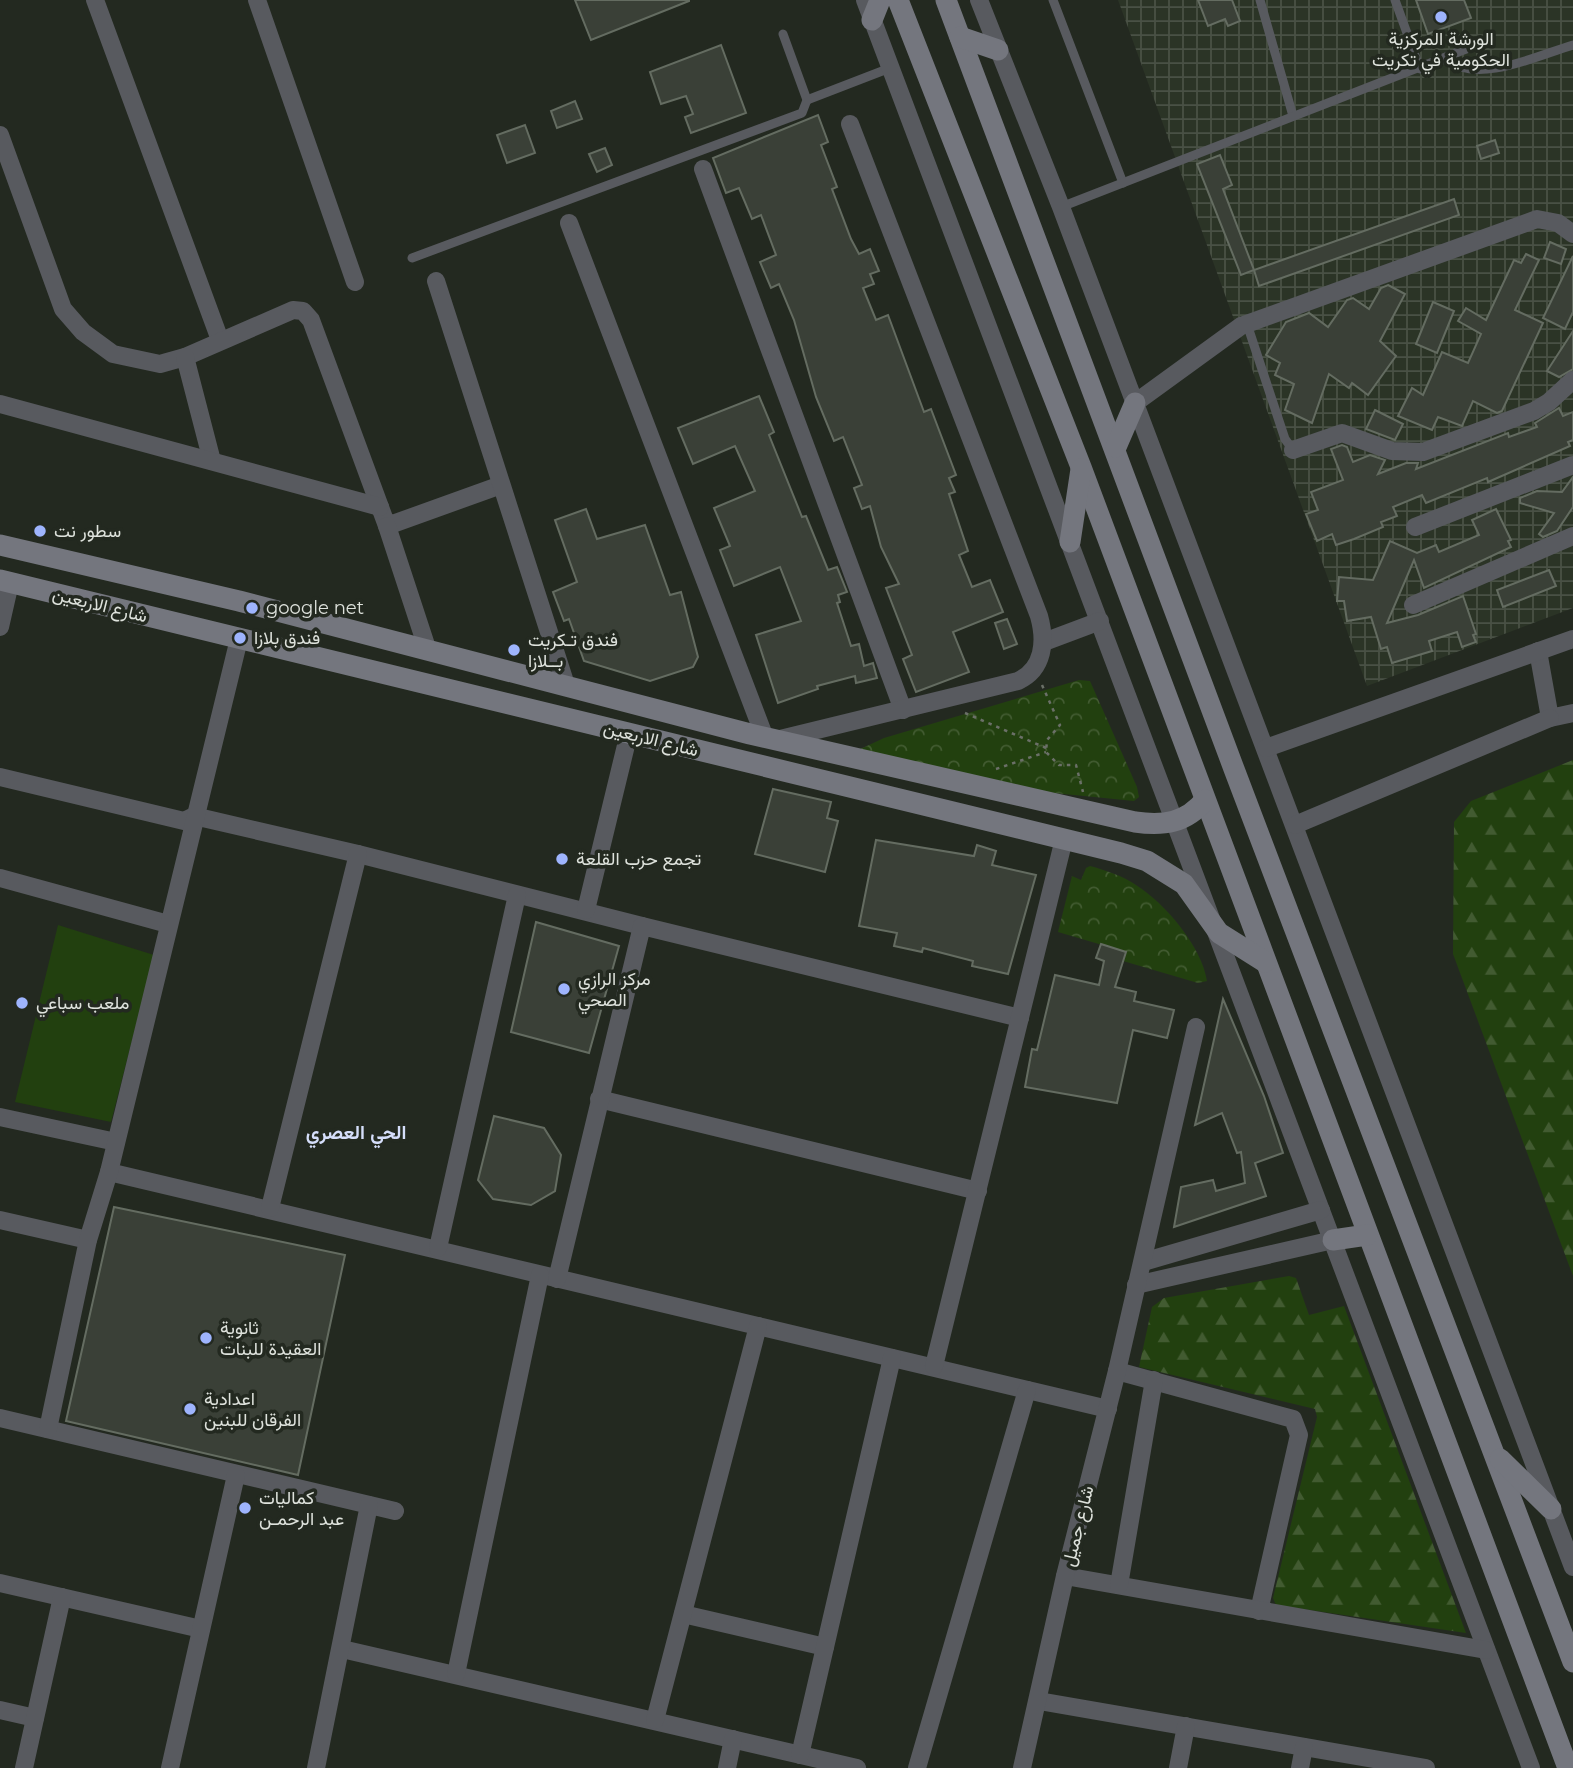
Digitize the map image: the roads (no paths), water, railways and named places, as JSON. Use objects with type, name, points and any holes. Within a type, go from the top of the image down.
[{"type":"main road","points":[[898,0],[1081,467],[1568,1768]]},
{"type":"main road","points":[[946,0],[1573,1662]]},
{"type":"main road","points":[[960,37],[998,50]]},
{"type":"main road","points":[[1116,447],[1135,402]]},
{"type":"main road","points":[[1070,542],[1081,467]]},
{"type":"main road","name":"شارع الاربعين","points":[[0,545],[239,601],[763,738],[1149,824],[1175,822]]},
{"type":"main road","name":"شارع الاربعين","points":[[5,581],[1147,861],[1166,871],[1194,896],[1219,933],[1265,962]]},
{"type":"main road","points":[[741,761],[763,738]]},
{"type":"main road","points":[[1175,822],[1185,819],[1205,800]]},
{"type":"main road","points":[[1333,1240],[1367,1235]]},
{"type":"main road","points":[[1496,1454],[1551,1509]]},
{"type":"street","points":[[95,0],[220,340]]},
{"type":"street","points":[[257,0],[355,282]]},
{"type":"street","points":[[979,0],[1135,402],[1573,1567]]},
{"type":"street","points":[[872,6],[890,68],[1219,933],[1531,1768]]},
{"type":"street","points":[[569,223],[763,738],[903,710],[1018,681],[1033,670],[1044,642],[1039,616],[850,124]]},
{"type":"street","points":[[0,136],[63,309],[83,332],[113,354],[160,364],[185,357],[293,310],[303,311],[311,320],[387,526],[428,651]]},
{"type":"street","points":[[703,169],[903,710]]},
{"type":"street","points":[[1135,402],[1247,323],[1537,219],[1558,223],[1573,234]]},
{"type":"street","points":[[436,282],[566,685]]},
{"type":"street","points":[[185,357],[212,461]]},
{"type":"street","points":[[1293,450],[1342,433],[1392,451],[1423,452],[1534,411],[1549,402],[1573,380]]},
{"type":"street","points":[[0,404],[380,507]]},
{"type":"street","points":[[1415,527],[1573,464]]},
{"type":"street","points":[[387,526],[501,485]]},
{"type":"street","points":[[1413,605],[1573,536]]},
{"type":"street","points":[[0,627],[5,581]]},
{"type":"street","points":[[1044,642],[1100,621]]},
{"type":"street","points":[[48,1429],[88,1240],[116,1142],[239,639]]},
{"type":"street","points":[[1266,748],[1573,639]]},
{"type":"street","points":[[1538,651],[1550,718]]},
{"type":"street","points":[[1295,825],[1550,718],[1573,713]]},
{"type":"street","points":[[586,910],[629,733]]},
{"type":"street","points":[[0,777],[184,821],[194,817],[358,854],[1020,1017]]},
{"type":"street","points":[[933,1366],[1063,839]]},
{"type":"street","points":[[270,1208],[358,854]]},
{"type":"street","points":[[0,878],[169,924]]},
{"type":"street","points":[[438,1248],[517,895]]},
{"type":"street","points":[[456,1674],[548,1277],[599,1099],[642,926]]},
{"type":"street","name":"شارع جميل","points":[[1022,1768],[1065,1576],[1143,1262],[1196,1027]]},
{"type":"street","points":[[599,1099],[978,1191]]},
{"type":"street","points":[[0,1117],[116,1142]]},
{"type":"street","points":[[108,1172],[270,1208],[548,1277],[1108,1409]]},
{"type":"street","points":[[1143,1262],[1321,1210]]},
{"type":"street","points":[[0,1220],[88,1240]]},
{"type":"street","points":[[1136,1285],[1333,1240]]},
{"type":"street","points":[[655,1720],[758,1326]]},
{"type":"street","points":[[800,1755],[892,1358]]},
{"type":"street","points":[[1117,1371],[1293,1419],[1299,1436],[1259,1611]]},
{"type":"street","points":[[1118,1586],[1154,1380]]},
{"type":"street","points":[[917,1768],[1027,1390]]},
{"type":"street","points":[[0,1418],[396,1511]]},
{"type":"street","points":[[170,1768],[236,1475]]},
{"type":"street","points":[[316,1768],[369,1505]]},
{"type":"street","points":[[1065,1576],[1486,1650]]},
{"type":"street","points":[[0,1583],[201,1629]]},
{"type":"street","points":[[24,1768],[62,1597]]},
{"type":"street","points":[[683,1614],[825,1647]]},
{"type":"street","points":[[342,1649],[857,1768]]},
{"type":"street","points":[[1039,1701],[1426,1768]]},
{"type":"street","points":[[0,1710],[35,1718]]},
{"type":"street","points":[[1178,1768],[1186,1726]]},
{"type":"street","points":[[727,1768],[733,1739]]},
{"type":"street","points":[[1300,1768],[1304,1747]]},
{"type":"lane","points":[[1053,0],[1123,183]]},
{"type":"lane","points":[[1260,0],[1293,116]]},
{"type":"lane","points":[[1395,0],[1420,69]]},
{"type":"lane","points":[[412,258],[802,113],[807,100],[783,34]]},
{"type":"lane","points":[[1061,207],[1445,60],[1479,44]]},
{"type":"lane","points":[[1445,60],[1457,68],[1469,71],[1495,67],[1573,45]]},
{"type":"lane","points":[[807,100],[890,68]]},
{"type":"lane","points":[[1247,323],[1285,439],[1293,450]]},
{"type":"place","name":"الورشة المركزية الحكومية في تكريت","points":[[1441,17]]},
{"type":"place","name":"سطور نت","points":[[40,531]]},
{"type":"place","name":"google net","points":[[252,608]]},
{"type":"place","name":"فندق بلازا","points":[[240,638]]},
{"type":"place","name":"فندق تـكريت بــلازا","points":[[514,650]]},
{"type":"place","name":"تجمع حزب القلعة","points":[[562,859]]},
{"type":"place","name":"مركز الرازي الصحي","points":[[564,989]]},
{"type":"place","name":"ملعب سباعي","points":[[22,1003]]},
{"type":"place","name":"ثانوية العقيدة للبنات","points":[[206,1338]]},
{"type":"place","name":"اعدادية الفرقان للبنين","points":[[190,1409]]},
{"type":"place","name":"كماليات عبد الرحمـن","points":[[245,1508]]},
{"type":"district","name":"الحي العصري","points":[[356,1132]]}]
